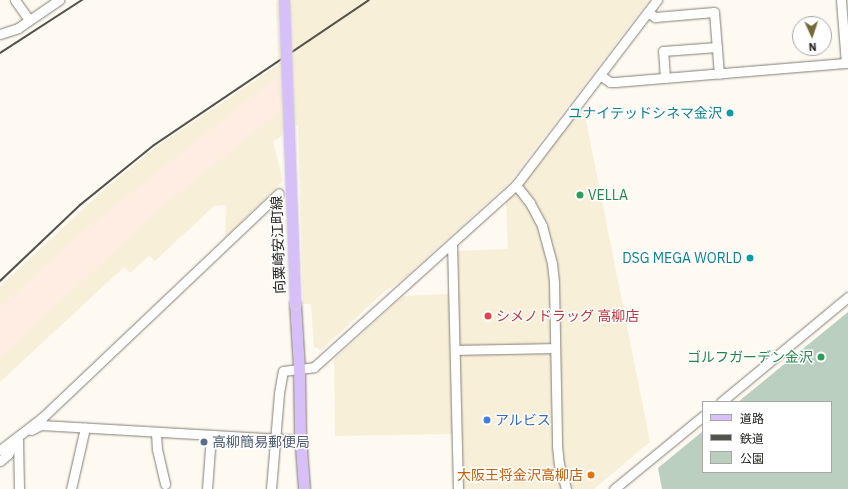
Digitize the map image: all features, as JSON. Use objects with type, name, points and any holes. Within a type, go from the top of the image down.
[{"type":"main road","name":"向粟崎安江町線","points":[[284,0],[299,369],[300,440],[304,489]]},
{"type":"street","points":[[16,0],[29,20]]},
{"type":"street","points":[[0,34],[18,28],[59,0]]},
{"type":"street","points":[[271,489],[274,440],[283,371],[314,367],[516,185],[657,0]]},
{"type":"street","points":[[600,75],[610,82],[615,82],[847,63],[841,0]]},
{"type":"street","points":[[648,12],[654,17],[714,12],[719,74]]},
{"type":"street","points":[[665,78],[663,51],[717,47]]},
{"type":"street","points":[[516,185],[523,193],[536,214],[544,233],[550,254],[554,283],[557,446],[559,464],[566,489]]},
{"type":"street","points":[[3,447],[43,417],[279,193]]},
{"type":"street","points":[[452,243],[458,489]]},
{"type":"street","points":[[721,401],[848,297]]},
{"type":"street","points":[[455,350],[554,348]]},
{"type":"street","points":[[614,489],[702,417]]},
{"type":"street","points":[[0,461],[8,454],[18,435],[41,425],[274,440],[300,440]]},
{"type":"street","points":[[71,489],[85,428]]},
{"type":"street","points":[[156,432],[157,449],[165,484]]},
{"type":"street","points":[[18,435],[19,489]]},
{"type":"street","points":[[207,489],[211,435]]},
{"type":"shaded area","points":[[649,0],[509,183],[402,280],[384,292],[321,350],[314,347],[311,304],[303,304],[298,124],[273,142],[283,181],[225,238],[226,205],[214,206],[155,261],[149,256],[130,273],[124,267],[0,382],[0,286],[108,186],[157,146],[278,65],[276,1]]},
{"type":"shaded area","points":[[276,77],[280,111],[164,205],[0,358],[0,307],[78,235]]},
{"type":"shaded area","points":[[583,105],[650,442],[594,489],[461,489],[456,251],[508,249],[506,201],[518,190]]},
{"type":"shaded area","points":[[449,294],[451,296],[453,434],[335,436],[334,359],[403,296]]},
{"type":"green space","name":"ゴルフガーデン金沢","points":[[848,312],[848,489],[662,489],[658,468],[702,432],[702,473],[832,473],[832,401],[739,401]]},
{"type":"railway","points":[[0,53],[82,0]]},
{"type":"railway","points":[[0,281],[80,205],[154,145],[369,0]]},
{"type":"place","name":"ユナイテッドシネマ金沢","points":[[730,113]]},
{"type":"place","name":"VELLA","points":[[580,195]]},
{"type":"place","name":"DSG MEGA WORLD","points":[[750,258]]},
{"type":"place","name":"シメノドラッグ 高柳店","points":[[488,316]]},
{"type":"place","name":"ゴルフガーデン金沢","points":[[821,357]]},
{"type":"place","name":"アルビス","points":[[487,420]]},
{"type":"place","name":"高柳簡易郵便局","points":[[204,442]]},
{"type":"place","name":"大阪王将金沢高柳店","points":[[591,475]]}]
